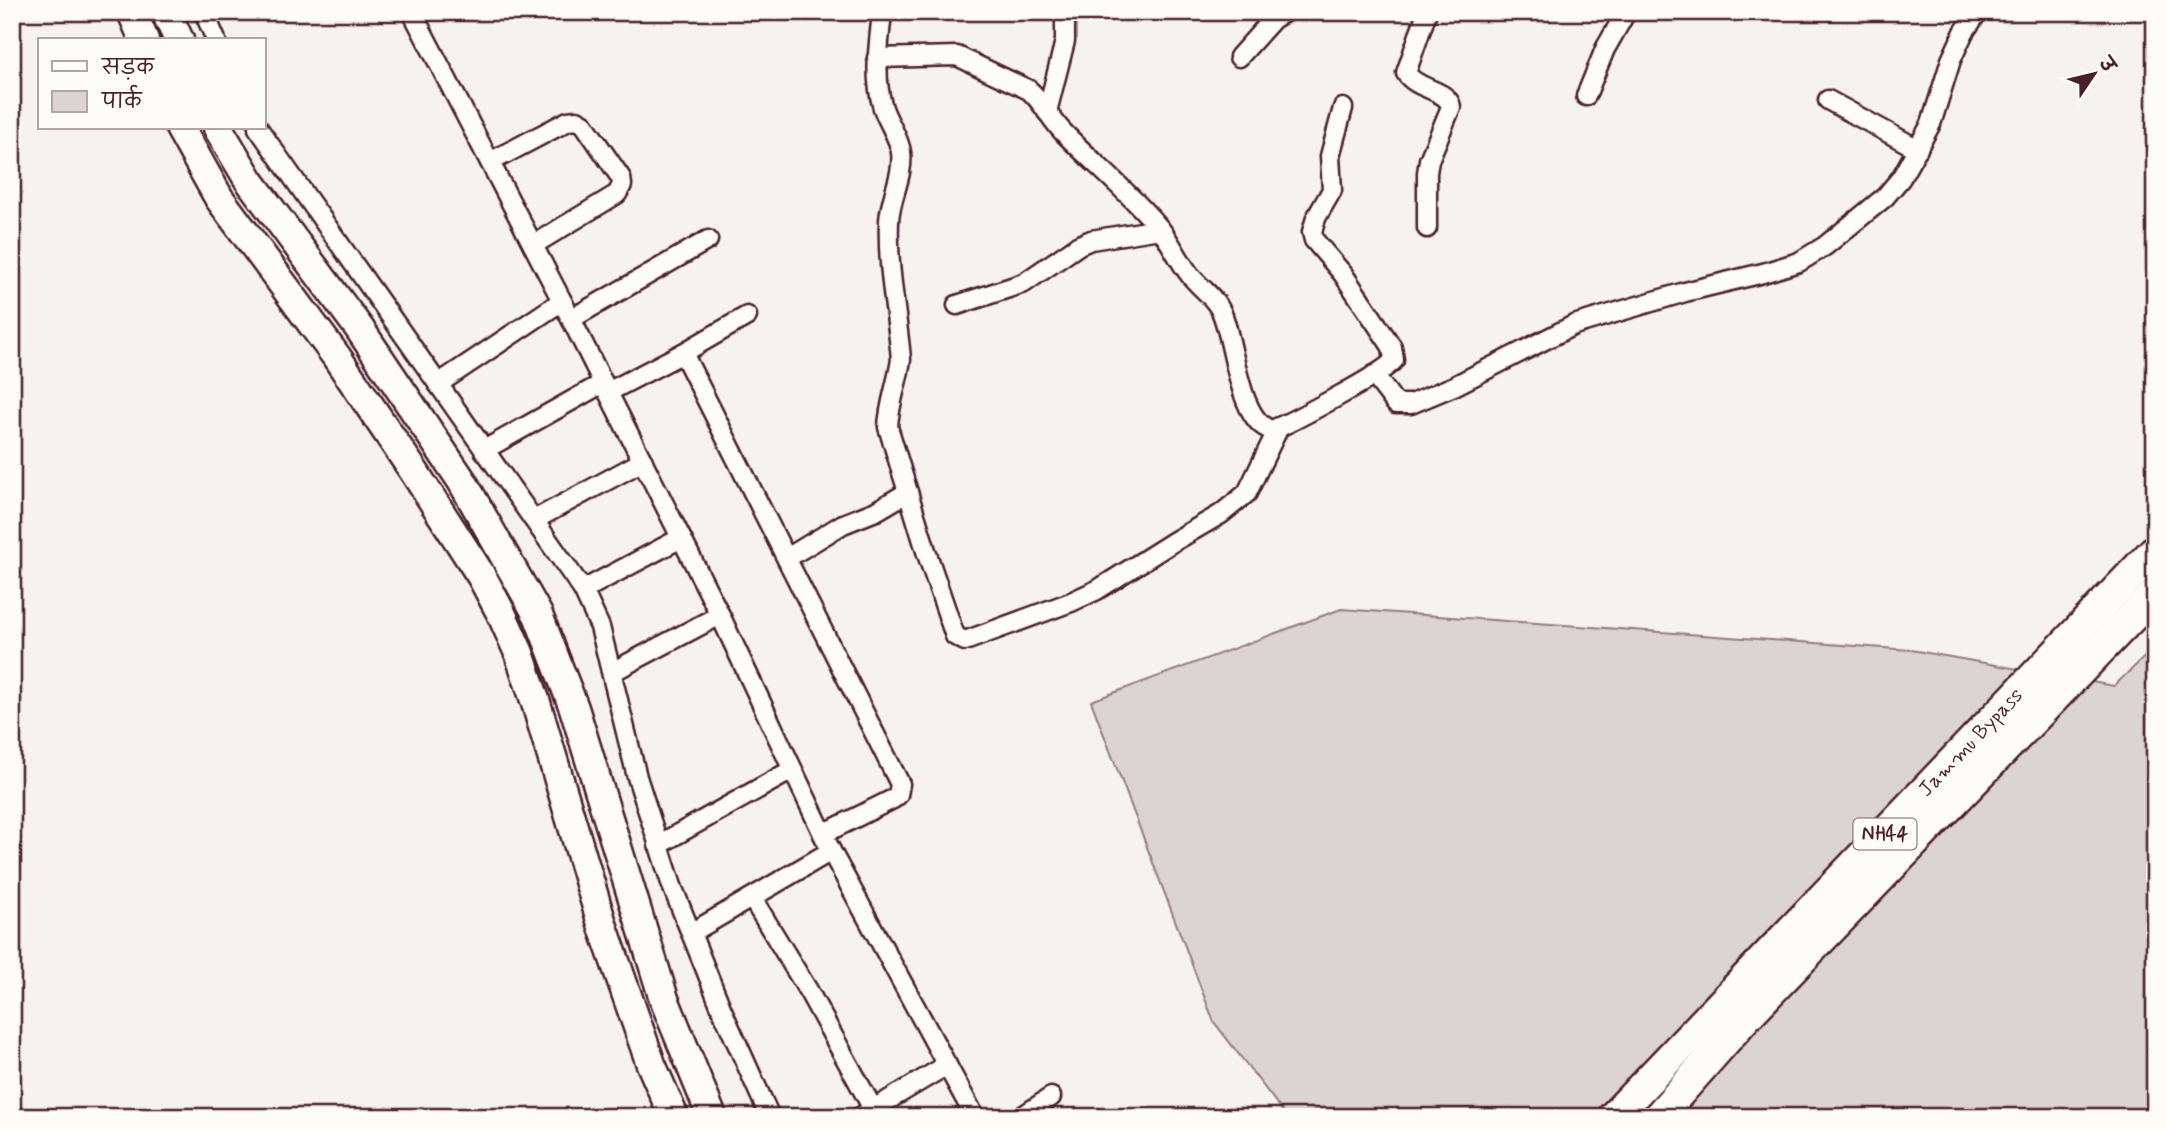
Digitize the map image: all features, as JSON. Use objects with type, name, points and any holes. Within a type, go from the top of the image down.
[{"type":"highway","name":"Jammu Bypass","points":[[1613,1117],[2155,550]]},
{"type":"highway","name":"Jammu Bypass","points":[[1658,1117],[1756,1006],[2155,593]]},
{"type":"main road","points":[[132,12],[143,38]]},
{"type":"main road","points":[[166,12],[178,38]]},
{"type":"main road","points":[[181,130],[219,198],[343,367],[415,473],[482,578],[501,613],[536,703],[603,927],[651,1065],[674,1117]]},
{"type":"main road","points":[[219,130],[249,180],[359,328],[462,481],[538,615],[574,708],[664,999],[712,1117]]},
{"type":"street","points":[[204,12],[215,38]]},
{"type":"street","points":[[882,12],[877,58],[878,84],[883,108],[901,152],[901,168],[889,217],[888,239],[901,359],[888,427],[903,495],[955,636],[965,640],[1071,602],[1097,590],[1221,514],[1247,493],[1279,427]]},
{"type":"street","points":[[1047,112],[1065,41],[1065,12]]},
{"type":"street","points":[[1239,57],[1273,19],[1285,12]]},
{"type":"street","points":[[1427,12],[1406,74],[1423,88],[1446,97],[1451,102],[1429,160],[1427,228]]},
{"type":"street","points":[[1586,96],[1605,49],[1626,12]]},
{"type":"street","points":[[1374,375],[1396,404],[1411,404],[1454,386],[1574,325],[1799,262],[1825,246],[1885,197],[1901,178],[1931,124],[1951,60],[1978,12]]},
{"type":"street","points":[[417,14],[720,615],[827,843],[975,1117]]},
{"type":"street","points":[[877,58],[957,56],[1029,90],[1038,98],[1066,135],[1140,206],[1160,229],[1189,274],[1212,296],[1220,309],[1243,394],[1250,409],[1266,428],[1272,430],[1374,375],[1394,360],[1392,347],[1343,274],[1318,248],[1312,232],[1316,218],[1332,190],[1331,156],[1343,107]]},
{"type":"street","points":[[1828,100],[1918,149]]},
{"type":"street","points":[[490,162],[568,121],[577,120],[584,124],[621,178],[622,185],[617,194],[533,245]]},
{"type":"street","points":[[259,130],[583,590],[600,627],[637,777],[659,845],[691,933],[770,1117]]},
{"type":"street","points":[[957,305],[1024,283],[1079,245],[1091,240],[1160,229]]},
{"type":"street","points":[[571,319],[708,240]]},
{"type":"street","points":[[438,384],[562,301]]},
{"type":"street","points":[[484,450],[605,388],[683,353],[747,316]]},
{"type":"street","points":[[683,353],[900,783],[898,795],[893,799],[752,898],[691,933]]},
{"type":"street","points":[[534,520],[643,461]]},
{"type":"street","points":[[787,558],[843,524],[876,511],[903,495]]},
{"type":"street","points":[[583,590],[681,538]]},
{"type":"street","points":[[612,672],[720,615]]},
{"type":"street","points":[[659,845],[792,770]]},
{"type":"street","points":[[752,898],[809,992],[866,1113],[947,1065]]},
{"type":"street","points":[[1021,1117],[1051,1097]]},
{"type":"green space","points":[[1341,609],[1911,650],[2114,686],[2155,647],[2155,1117],[1287,1117],[1214,1022],[1091,701]]}]
